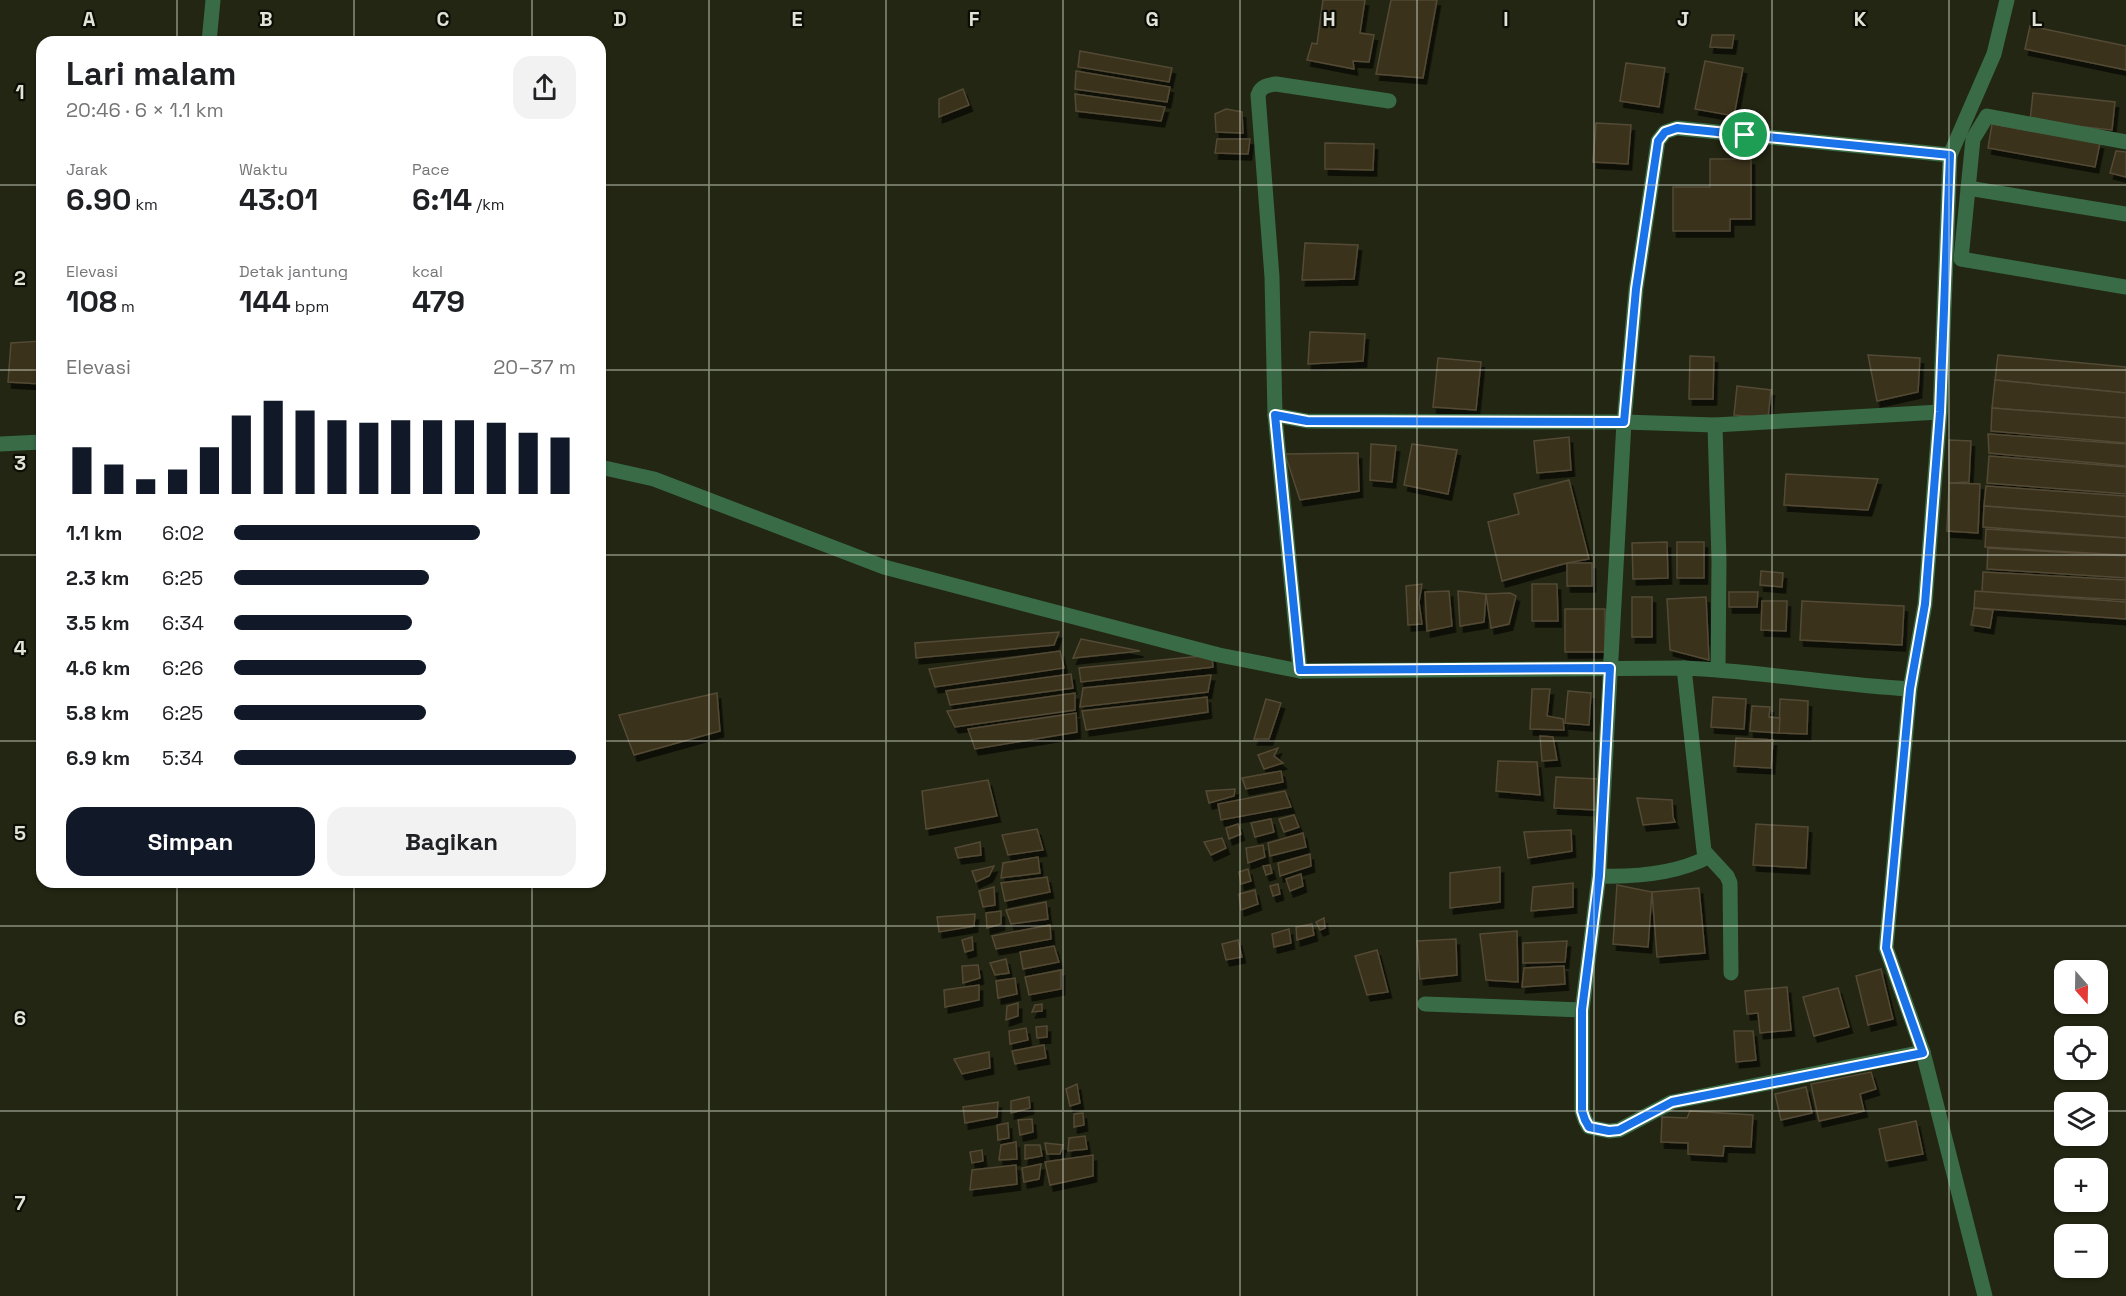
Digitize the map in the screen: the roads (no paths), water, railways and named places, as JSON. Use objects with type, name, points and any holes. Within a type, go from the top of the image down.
[{"type":"street","points":[[210,36],[213,0]]},
{"type":"street","points":[[2007,0],[1994,54],[1966,137],[1968,188],[1961,259],[2126,287]]},
{"type":"street","points":[[1300,670],[1275,415],[1272,277],[1258,94],[1263,87],[1276,84],[1389,101]]},
{"type":"street","points":[[1985,1296],[1923,1053],[1886,948],[1910,689],[1925,604],[1940,412],[1950,155],[1987,116],[2126,142]]},
{"type":"street","points":[[1923,1053],[1672,1102],[1619,1130],[1598,1130],[1589,1127],[1582,1111],[1582,1010],[1599,876],[1624,422],[1636,289],[1658,141],[1665,132],[1677,128],[1950,155]]},
{"type":"street","points":[[1968,188],[2126,214]]},
{"type":"street","points":[[1275,415],[1307,421],[1624,422],[1715,425],[1940,412]]},
{"type":"street","points":[[1715,425],[1719,561],[1718,669]]},
{"type":"street","points":[[0,444],[36,442]]},
{"type":"street","points":[[606,468],[654,479],[884,567],[1219,655],[1300,670],[1718,669],[1869,687],[1910,689]]},
{"type":"street","points":[[1684,668],[1704,851],[1727,876],[1730,883],[1731,973]]},
{"type":"street","points":[[1599,876],[1647,874],[1680,869],[1708,857]]},
{"type":"street","points":[[1425,1004],[1582,1010]]}]
